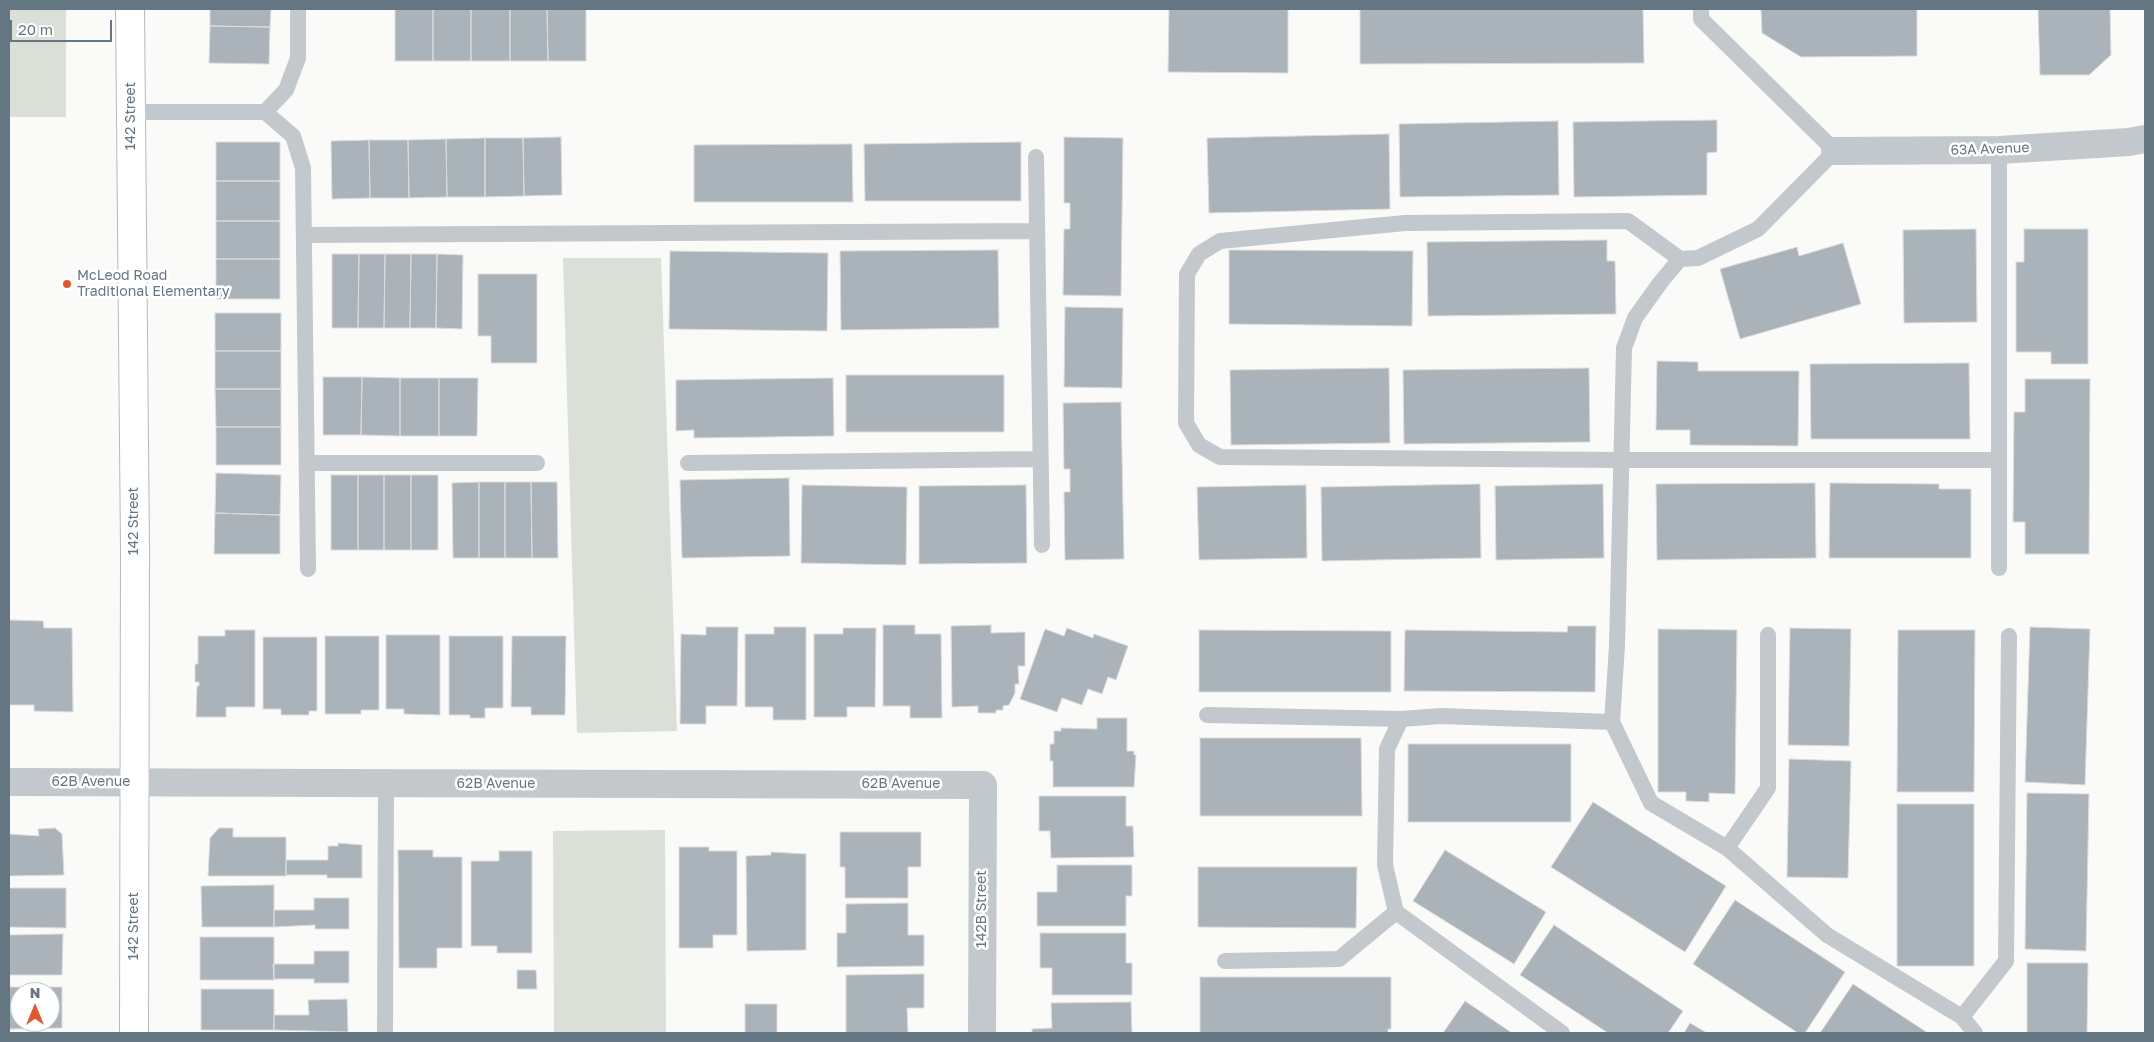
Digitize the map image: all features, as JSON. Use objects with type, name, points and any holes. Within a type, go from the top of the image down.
[{"type":"street","name":"142 Street","points":[[130,9],[135,550],[134,1033]]},
{"type":"street","name":"63A Avenue","points":[[1835,151],[1999,150],[2129,142],[2145,139]]},
{"type":"street","name":"62B Avenue","points":[[9,782],[983,784]]},
{"type":"street","name":"142B Street","points":[[982,1033],[983,784]]},
{"type":"lane","points":[[265,112],[286,90],[298,58],[298,9]]},
{"type":"lane","points":[[1701,9],[1701,19],[1835,151],[1758,229],[1698,258],[1680,259],[1628,221],[1405,223],[1220,241],[1199,254],[1187,274],[1186,423],[1199,446],[1220,457],[1999,460]]},
{"type":"lane","points":[[131,112],[265,112],[293,136],[303,168],[308,569]]},
{"type":"lane","points":[[1999,150],[1999,568]]},
{"type":"lane","points":[[1036,157],[1042,545]]},
{"type":"lane","points":[[304,236],[1036,231]]},
{"type":"lane","points":[[1680,259],[1635,318],[1624,348],[1617,646],[1612,722],[1651,803],[1727,848],[1827,935],[1962,1017],[1975,1033]]},
{"type":"lane","points":[[688,463],[1040,459]]},
{"type":"lane","points":[[307,463],[537,463]]},
{"type":"lane","points":[[1727,848],[1768,788],[1768,635]]},
{"type":"lane","points":[[1962,1017],[2006,961],[2008,636]]},
{"type":"lane","points":[[1207,716],[1401,720],[1441,716],[1612,722]]},
{"type":"lane","points":[[1401,720],[1387,748],[1385,865],[1396,912],[1562,1033]]},
{"type":"lane","points":[[385,1033],[386,783]]},
{"type":"lane","points":[[1225,961],[1339,959],[1396,912]]},
{"type":"shaded area","points":[[9,9],[66,9],[66,117],[9,117]]},
{"type":"shaded area","points":[[563,258],[661,258],[677,731],[577,733]]},
{"type":"shaded area","points":[[665,830],[666,1033],[554,1033],[553,831]]},
{"type":"building","points":[[210,9],[271,9],[270,27],[210,26]]},
{"type":"building","points":[[395,9],[433,9],[433,61],[395,61]]},
{"type":"building","points":[[433,9],[471,9],[471,61],[433,61]]},
{"type":"building","points":[[471,9],[510,9],[510,61],[471,61]]},
{"type":"building","points":[[510,9],[547,9],[548,61],[510,61]]},
{"type":"building","points":[[547,9],[586,9],[586,61],[548,61]]},
{"type":"building","points":[[1169,9],[1288,9],[1288,73],[1168,72]]},
{"type":"building","points":[[1360,9],[1643,9],[1644,63],[1360,64]]},
{"type":"building","points":[[1761,9],[1917,9],[1917,56],[1801,57],[1762,33]]},
{"type":"building","points":[[2038,9],[2110,9],[2111,55],[2089,75],[2040,75]]},
{"type":"building","points":[[210,26],[270,27],[269,64],[209,63]]},
{"type":"building","points":[[1717,120],[1717,152],[1707,153],[1707,195],[1574,197],[1573,122]]},
{"type":"building","points":[[1558,121],[1559,195],[1400,197],[1399,124]]},
{"type":"building","points":[[1389,134],[1390,209],[1209,213],[1207,138]]},
{"type":"building","points":[[561,137],[562,195],[524,196],[523,138]]},
{"type":"building","points":[[1064,137],[1123,138],[1121,296],[1063,295],[1064,229],[1070,229],[1070,203],[1064,203]]},
{"type":"building","points":[[485,138],[485,197],[447,197],[446,139]]},
{"type":"building","points":[[485,138],[523,138],[524,196],[485,197]]},
{"type":"building","points":[[446,139],[447,197],[409,198],[408,140]]},
{"type":"building","points":[[369,140],[370,198],[332,199],[331,141]]},
{"type":"building","points":[[369,140],[408,140],[409,198],[370,198]]},
{"type":"building","points":[[216,142],[280,142],[280,181],[216,181]]},
{"type":"building","points":[[1021,142],[1021,201],[865,201],[864,144]]},
{"type":"building","points":[[852,144],[853,202],[694,202],[694,145]]},
{"type":"building","points":[[216,181],[280,181],[280,221],[216,221]]},
{"type":"building","points":[[216,221],[280,221],[280,259],[216,259]]},
{"type":"building","points":[[1976,229],[1977,322],[1904,323],[1903,230]]},
{"type":"building","points":[[2024,229],[2088,229],[2088,364],[2051,364],[2051,352],[2016,352],[2016,262],[2024,262]]},
{"type":"building","points":[[1607,240],[1607,261],[1615,261],[1616,314],[1428,316],[1427,242]]},
{"type":"building","points":[[1843,243],[1861,304],[1740,339],[1720,269],[1797,247],[1799,256]]},
{"type":"building","points":[[998,250],[999,328],[841,330],[840,251]]},
{"type":"building","points":[[1229,250],[1413,251],[1412,326],[1229,324]]},
{"type":"building","points":[[670,251],[828,253],[827,331],[669,329]]},
{"type":"building","points":[[332,254],[359,254],[358,328],[332,328]]},
{"type":"building","points":[[359,254],[385,254],[384,328],[358,328]]},
{"type":"building","points":[[385,254],[411,254],[410,328],[384,328]]},
{"type":"building","points":[[411,254],[437,254],[436,328],[410,328]]},
{"type":"building","points":[[437,254],[463,255],[462,329],[436,328]]},
{"type":"building","points":[[216,259],[280,259],[280,299],[216,299]]},
{"type":"building","points":[[478,274],[537,274],[537,363],[491,363],[491,336],[478,336]]},
{"type":"building","points":[[1065,307],[1123,308],[1122,388],[1064,387]]},
{"type":"building","points":[[215,313],[281,313],[281,351],[215,351]]},
{"type":"building","points":[[215,351],[281,351],[281,389],[215,389]]},
{"type":"building","points":[[1657,361],[1698,362],[1698,371],[1799,371],[1798,446],[1690,445],[1690,430],[1656,430]]},
{"type":"building","points":[[1969,363],[1970,439],[1811,439],[1810,364]]},
{"type":"building","points":[[1389,368],[1390,443],[1231,445],[1230,370]]},
{"type":"building","points":[[1589,368],[1590,442],[1404,444],[1403,370]]},
{"type":"building","points":[[846,375],[1004,375],[1004,432],[846,432]]},
{"type":"building","points":[[323,377],[362,377],[361,435],[323,435]]},
{"type":"building","points":[[362,377],[400,378],[400,436],[361,435]]},
{"type":"building","points":[[400,378],[439,378],[439,436],[400,436]]},
{"type":"building","points":[[439,378],[478,378],[477,436],[439,436]]},
{"type":"building","points":[[833,378],[834,436],[694,438],[694,430],[676,431],[676,380]]},
{"type":"building","points":[[2025,379],[2090,379],[2089,554],[2025,554],[2025,522],[2013,522],[2014,412],[2025,412]]},
{"type":"building","points":[[215,389],[281,389],[281,427],[216,427]]},
{"type":"building","points":[[1121,402],[1124,559],[1065,560],[1064,492],[1070,492],[1070,469],[1064,469],[1063,403]]},
{"type":"building","points":[[216,427],[281,427],[281,465],[216,465]]},
{"type":"building","points":[[216,473],[281,475],[280,515],[215,513]]},
{"type":"building","points":[[331,475],[358,475],[358,550],[331,550]]},
{"type":"building","points":[[358,475],[384,475],[384,550],[358,550]]},
{"type":"building","points":[[384,475],[411,475],[411,550],[384,550]]},
{"type":"building","points":[[411,475],[438,475],[438,550],[411,550]]},
{"type":"building","points":[[789,478],[790,556],[682,558],[680,480]]},
{"type":"building","points":[[479,482],[505,482],[505,558],[479,558]]},
{"type":"building","points":[[479,482],[479,558],[453,558],[452,483]]},
{"type":"building","points":[[505,482],[531,482],[532,558],[505,558]]},
{"type":"building","points":[[531,482],[557,482],[558,558],[532,558]]},
{"type":"building","points":[[1815,483],[1816,558],[1657,560],[1656,484]]},
{"type":"building","points":[[1830,483],[1939,484],[1939,489],[1971,489],[1971,558],[1829,558]]},
{"type":"building","points":[[1480,484],[1481,558],[1322,561],[1321,487]]},
{"type":"building","points":[[1603,484],[1604,558],[1496,560],[1495,486]]},
{"type":"building","points":[[802,485],[907,487],[906,565],[801,563]]},
{"type":"building","points":[[1026,485],[1027,563],[919,564],[919,486]]},
{"type":"building","points":[[1306,485],[1307,558],[1199,560],[1197,487]]},
{"type":"building","points":[[215,513],[280,515],[280,554],[214,554]]},
{"type":"building","points":[[9,620],[43,621],[44,628],[72,628],[73,712],[34,711],[34,705],[9,705]]},
{"type":"building","points":[[883,625],[915,625],[915,634],[941,634],[942,718],[910,718],[910,706],[883,706]]},
{"type":"building","points":[[991,625],[991,633],[1025,632],[1025,666],[1018,666],[1019,684],[1015,684],[1015,693],[1009,705],[1003,706],[1003,710],[996,710],[996,713],[978,713],[978,706],[952,707],[951,626]]},
{"type":"building","points":[[1568,626],[1596,626],[1595,692],[1404,691],[1405,630],[1567,632]]},
{"type":"building","points":[[706,627],[738,627],[737,706],[706,706],[706,724],[680,724],[681,634],[706,635]]},
{"type":"building","points":[[774,627],[806,627],[806,720],[773,720],[773,707],[745,707],[745,634],[774,634]]},
{"type":"building","points":[[2030,627],[2090,629],[2085,785],[2025,782]]},
{"type":"building","points":[[843,628],[876,628],[875,707],[847,707],[847,717],[814,717],[814,634],[843,634]]},
{"type":"building","points":[[1067,628],[1093,638],[1094,634],[1128,646],[1116,680],[1108,677],[1102,694],[1088,689],[1082,705],[1062,698],[1057,712],[1020,699],[1045,629],[1064,636]]},
{"type":"building","points":[[1790,628],[1851,629],[1849,746],[1788,745]]},
{"type":"building","points":[[1658,629],[1737,630],[1735,794],[1709,793],[1709,802],[1686,801],[1686,792],[1658,792]]},
{"type":"building","points":[[225,630],[255,630],[255,707],[226,707],[226,717],[196,717],[197,686],[199,686],[199,682],[195,682],[195,664],[198,664],[198,636],[225,636]]},
{"type":"building","points":[[1199,630],[1391,631],[1391,692],[1199,692]]},
{"type":"building","points":[[1898,630],[1975,630],[1974,792],[1897,792]]},
{"type":"building","points":[[386,635],[440,635],[440,715],[404,714],[404,709],[386,709]]},
{"type":"building","points":[[325,636],[379,636],[379,710],[361,710],[361,714],[325,714]]},
{"type":"building","points":[[449,636],[503,636],[503,708],[485,708],[485,718],[470,718],[470,715],[449,715]]},
{"type":"building","points":[[512,636],[566,636],[565,715],[531,715],[531,707],[511,707]]},
{"type":"building","points":[[263,637],[317,637],[317,711],[309,711],[309,715],[281,715],[281,709],[263,709]]},
{"type":"building","points":[[1097,718],[1127,718],[1127,751],[1134,751],[1134,755],[1136,755],[1134,787],[1053,787],[1053,761],[1050,761],[1050,744],[1054,744],[1054,731],[1061,731],[1061,728],[1097,729]]},
{"type":"building","points":[[1200,738],[1361,738],[1362,816],[1200,816]]},
{"type":"building","points":[[1408,744],[1571,744],[1571,822],[1408,822]]},
{"type":"building","points":[[1789,759],[1851,761],[1848,878],[1787,877]]},
{"type":"building","points":[[2027,793],[2089,794],[2086,951],[2025,949]]},
{"type":"building","points":[[1039,796],[1126,796],[1126,826],[1133,826],[1134,857],[1051,858],[1050,831],[1039,831]]},
{"type":"building","points":[[1593,802],[1726,886],[1685,952],[1551,867]]},
{"type":"building","points":[[1897,804],[1974,804],[1974,966],[1897,966]]},
{"type":"building","points":[[55,828],[62,834],[64,875],[9,876],[9,834],[39,836],[38,829]]},
{"type":"building","points":[[219,828],[233,828],[233,837],[286,837],[286,876],[208,876],[210,838]]},
{"type":"building","points":[[840,832],[921,832],[921,867],[908,867],[908,898],[845,898],[845,867],[840,867]]},
{"type":"building","points":[[338,843],[362,845],[362,878],[327,878],[327,875],[286,875],[286,860],[328,860],[328,846],[338,846]]},
{"type":"building","points":[[679,847],[709,847],[709,851],[737,851],[737,935],[713,935],[713,948],[679,948]]},
{"type":"building","points":[[398,850],[433,850],[433,857],[462,857],[462,948],[437,948],[437,968],[399,968]]},
{"type":"building","points":[[1445,850],[1546,912],[1514,964],[1413,901]]},
{"type":"building","points":[[499,851],[532,851],[532,953],[497,953],[497,946],[471,946],[471,861],[499,861]]},
{"type":"building","points":[[771,852],[806,854],[806,950],[747,951],[746,856],[771,855]]},
{"type":"building","points":[[1057,865],[1132,865],[1132,896],[1126,896],[1126,926],[1037,926],[1037,892],[1057,892]]},
{"type":"building","points":[[1198,867],[1357,867],[1356,928],[1198,927]]},
{"type":"building","points":[[274,885],[274,927],[202,927],[201,886]]},
{"type":"building","points":[[9,888],[66,888],[66,928],[9,927]]},
{"type":"building","points":[[314,898],[349,898],[349,929],[315,929],[315,925],[274,927],[274,910],[314,910]]},
{"type":"building","points":[[1735,900],[1845,972],[1805,1033],[1798,1033],[1693,964]]},
{"type":"building","points":[[908,903],[908,935],[924,935],[924,966],[837,967],[837,933],[846,933],[846,904]]},
{"type":"building","points":[[1554,925],[1683,1011],[1668,1033],[1608,1033],[1520,975]]},
{"type":"building","points":[[1040,933],[1126,933],[1126,963],[1132,963],[1132,995],[1052,995],[1052,968],[1040,968]]},
{"type":"building","points":[[63,934],[62,975],[9,975],[9,935]]},
{"type":"building","points":[[200,937],[274,937],[274,980],[200,980]]},
{"type":"building","points":[[314,951],[349,951],[349,983],[314,983],[314,979],[274,979],[273,964],[314,964]]},
{"type":"building","points":[[2027,963],[2088,963],[2087,1033],[2027,1033]]},
{"type":"building","points":[[517,970],[536,970],[537,989],[517,989]]},
{"type":"building","points":[[924,974],[924,1008],[907,1008],[908,1033],[846,1033],[846,975]]},
{"type":"building","points":[[1200,977],[1391,977],[1391,1029],[1388,1029],[1388,1033],[1200,1033]]},
{"type":"building","points":[[1853,984],[1928,1033],[1820,1033]]},
{"type":"building","points":[[9,987],[10,987],[9,1029]]},
{"type":"building","points":[[60,987],[62,987],[62,1028],[60,1028]]},
{"type":"building","points":[[201,989],[274,989],[274,1030],[201,1030]]},
{"type":"building","points":[[347,999],[348,1032],[274,1030],[274,1015],[309,1015],[308,1000]]},
{"type":"building","points":[[1465,1001],[1512,1033],[1443,1033]]},
{"type":"building","points":[[1131,1002],[1132,1033],[1032,1033],[1032,1029],[1052,1028],[1051,1003]]},
{"type":"building","points":[[745,1004],[777,1004],[777,1033],[745,1033]]},
{"type":"building","points":[[1690,1023],[1707,1033],[1684,1033]]},
{"type":"place","name":"McLeod Road Traditional Elementary","points":[[67,284]]}]
